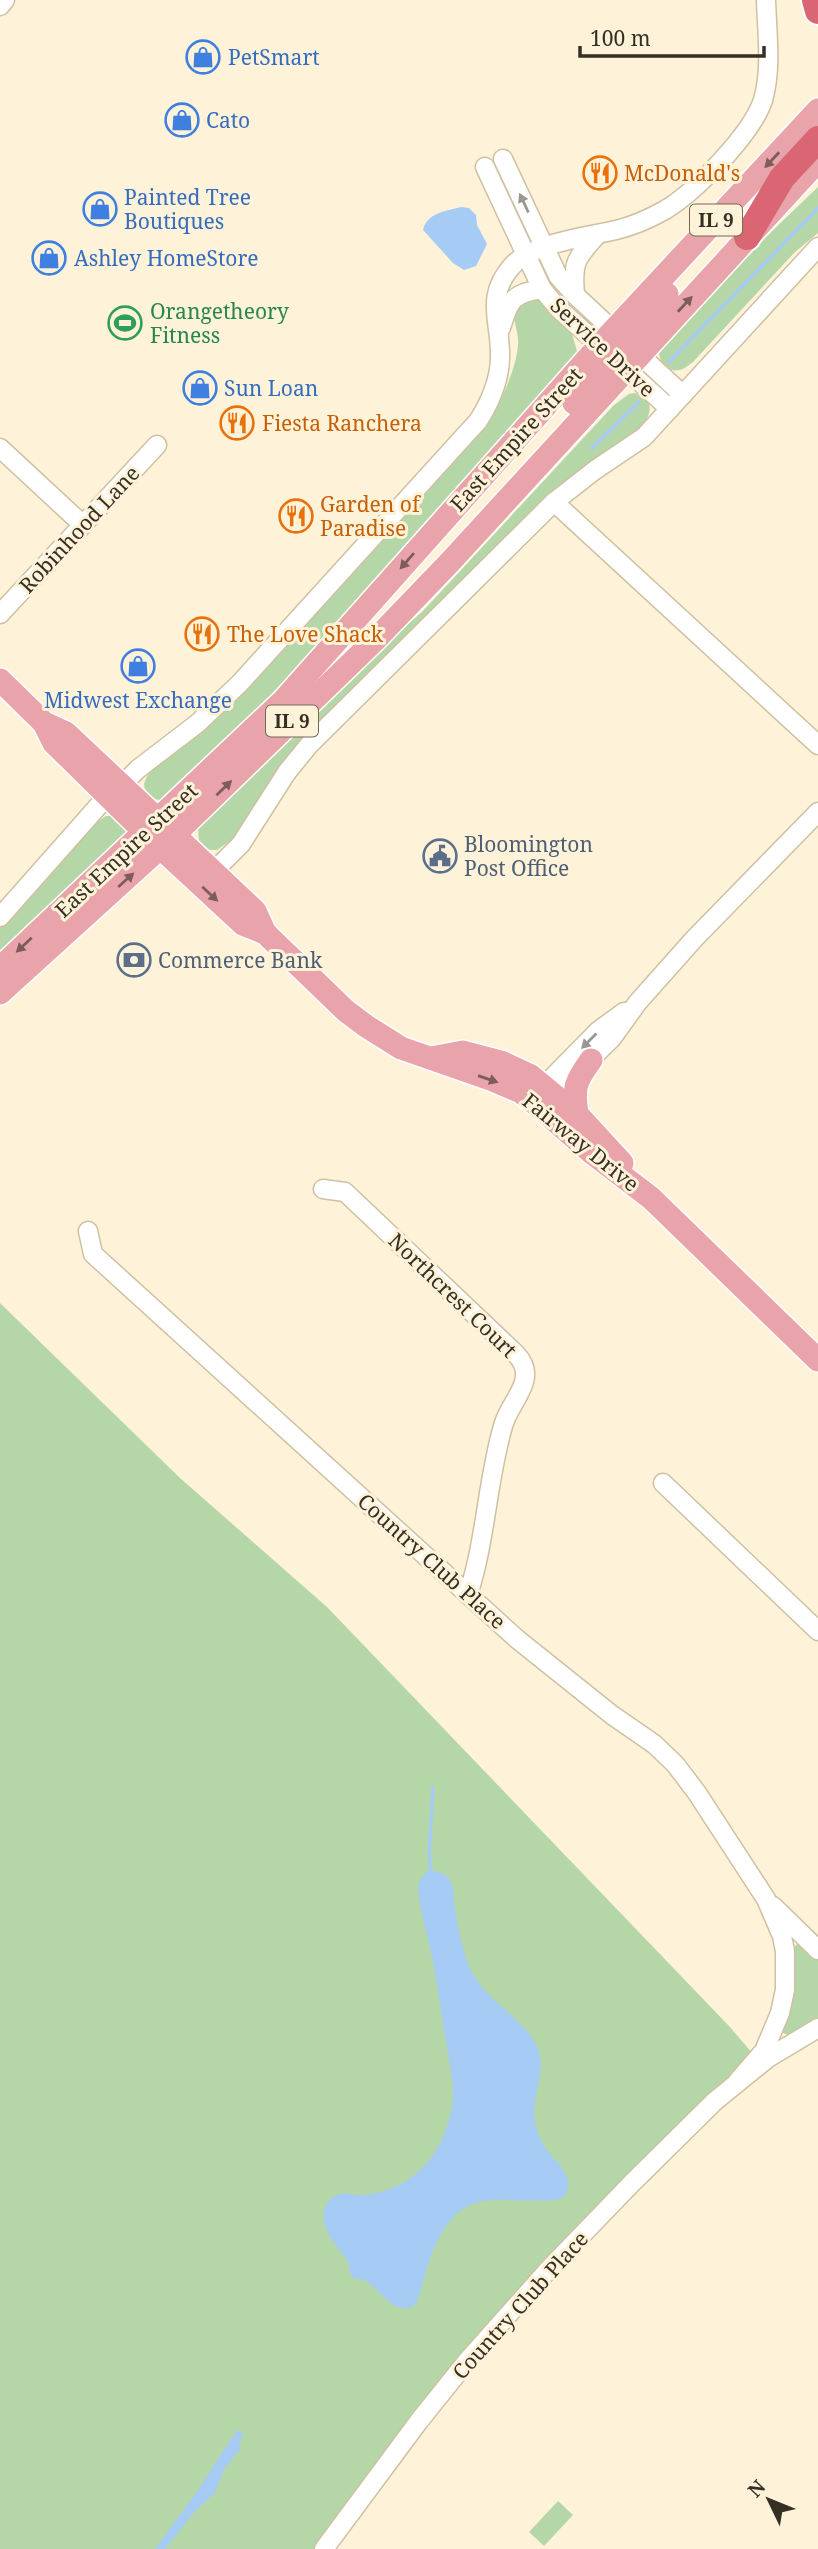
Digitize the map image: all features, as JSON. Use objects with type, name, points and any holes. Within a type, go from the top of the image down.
[{"type":"highway","points":[[815,0],[818,10]]},
{"type":"highway","points":[[747,237],[782,178],[818,139]]},
{"type":"main road","name":"East Empire Street","points":[[0,968],[160,834],[375,640],[450,562],[740,195],[818,110]]},
{"type":"main road","name":"East Empire Street","points":[[0,993],[160,834],[284,700],[619,350],[747,237],[818,161]]},
{"type":"main road","points":[[788,194],[818,174]]},
{"type":"main road","name":"Fairway Drive","points":[[0,680],[44,723],[54,743],[115,790],[160,834],[243,924],[265,933]]},
{"type":"main road","name":"Fairway Drive","points":[[160,834],[213,872],[255,911],[265,933],[366,1027],[401,1048],[431,1058],[463,1052],[478,1054],[517,1069],[592,1152],[651,1198]]},
{"type":"main road","points":[[577,1114],[574,1094],[576,1081],[591,1060]]},
{"type":"main road","name":"Fairway Drive","points":[[543,1097],[577,1114],[651,1198],[818,1360]]},
{"type":"street","points":[[0,6],[5,0]]},
{"type":"street","points":[[0,917],[115,790],[198,723],[240,683],[468,435],[487,408],[495,386],[500,358],[495,315],[496,292],[510,268],[525,256],[544,248],[627,228],[666,209],[709,173],[753,122],[763,100],[766,83],[766,0]]},
{"type":"street","name":"Service Drive","points":[[503,159],[558,276],[670,410]]},
{"type":"street","name":"Service Drive","points":[[485,167],[542,289],[559,309],[664,377],[683,395]]},
{"type":"street","points":[[575,295],[573,270],[581,253],[598,234]]},
{"type":"street","points":[[213,872],[240,844],[287,772],[309,745],[554,502],[594,470],[634,445],[670,410],[715,356],[818,247]]},
{"type":"street","points":[[499,335],[508,306],[517,295],[542,289]]},
{"type":"street","points":[[664,377],[691,371],[715,356]]},
{"type":"street","name":"Robinhood Lane","points":[[0,614],[157,445]]},
{"type":"street","points":[[0,448],[82,524]]},
{"type":"street","points":[[554,502],[818,745]]},
{"type":"street","points":[[543,1097],[591,1060],[612,1038],[638,1002],[721,909],[818,812]]},
{"type":"street","points":[[543,1097],[598,1031],[638,1002]]},
{"type":"street","name":"Northcrest Court","points":[[323,1189],[345,1192],[522,1360],[525,1368],[525,1384],[513,1401],[502,1427],[477,1568],[468,1595]]},
{"type":"street","name":"Country Club Place","points":[[88,1231],[93,1254],[468,1595],[612,1715],[654,1744],[674,1764],[725,1832],[766,1899],[782,1936],[785,1951],[785,1990],[780,2012],[764,2051],[738,2081],[632,2183],[507,2316],[419,2421],[324,2549]]},
{"type":"street","points":[[663,1483],[818,1631]]},
{"type":"street","name":"Country Club Place","points":[[766,1899],[818,1950]]},
{"type":"street","name":"Country Club Place","points":[[738,2081],[768,2058],[818,2028]]},
{"type":"green space","points":[[818,187],[818,233],[795,252],[693,362],[678,370],[670,370],[662,365],[659,354],[664,342],[716,285]]},
{"type":"green space","points":[[536,298],[572,334],[577,351],[575,359],[273,700],[164,800],[150,796],[144,784],[157,764],[205,729],[229,706],[483,429],[495,411],[517,355],[518,341],[513,311],[520,300]]},
{"type":"green space","points":[[635,393],[646,399],[650,408],[642,428],[281,768],[234,838],[217,850],[204,848],[199,841],[198,827],[376,651],[422,612],[614,405],[629,394]]},
{"type":"green space","points":[[106,816],[117,816],[126,827],[126,834],[0,956],[0,928],[90,826]]},
{"type":"green space","points":[[0,1303],[180,1478],[327,1607],[753,2054],[737,2073],[638,2167],[316,2549],[0,2549]]},
{"type":"green space","points":[[797,1944],[802,1944],[818,1959],[818,2020],[788,2035],[783,2033],[782,2029],[792,1994],[794,1948]]},
{"type":"green space","points":[[558,2501],[573,2515],[544,2546],[529,2532]]},
{"type":"water","points":[[461,207],[469,208],[476,215],[477,225],[487,244],[476,266],[464,270],[453,263],[423,230],[433,216]]},
{"type":"water","points":[[427,1871],[443,1874],[452,1884],[462,1945],[476,1979],[491,1997],[526,2029],[537,2047],[541,2067],[534,2106],[536,2126],[543,2144],[564,2171],[568,2189],[565,2196],[557,2200],[497,2200],[467,2207],[454,2217],[442,2233],[431,2256],[416,2303],[405,2308],[392,2304],[370,2284],[352,2276],[348,2262],[325,2226],[324,2213],[329,2201],[337,2195],[366,2195],[384,2191],[413,2176],[425,2166],[434,2153],[448,2123],[453,2099],[452,2077],[418,1892],[419,1881]]},
{"type":"water","points":[[237,2430],[244,2435],[239,2442],[240,2449],[224,2469],[215,2493],[195,2511],[165,2549],[155,2549],[196,2493]]},
{"type":"waterway","points":[[669,362],[818,208]]},
{"type":"waterway","points":[[592,448],[639,402]]},
{"type":"waterway","points":[[431,1869],[429,1856],[433,1788]]},
{"type":"place","name":"PetSmart","points":[[203,57]]},
{"type":"place","name":"Cato","points":[[182,120]]},
{"type":"place","name":"McDonald's","points":[[600,173]]},
{"type":"place","name":"Painted Tree Boutiques","points":[[100,209]]},
{"type":"place","name":"Ashley HomeStore","points":[[49,258]]},
{"type":"place","name":"Orangetheory Fitness","points":[[125,323]]},
{"type":"place","name":"Sun Loan","points":[[200,388]]},
{"type":"place","name":"Fiesta Ranchera","points":[[237,423]]},
{"type":"place","name":"Garden of Paradise","points":[[296,516]]},
{"type":"place","name":"The Love Shack","points":[[202,634]]},
{"type":"place","name":"Midwest Exchange","points":[[138,666]]},
{"type":"place","name":"Bloomington Post Office","points":[[440,856]]},
{"type":"place","name":"Commerce Bank","points":[[134,960]]}]
